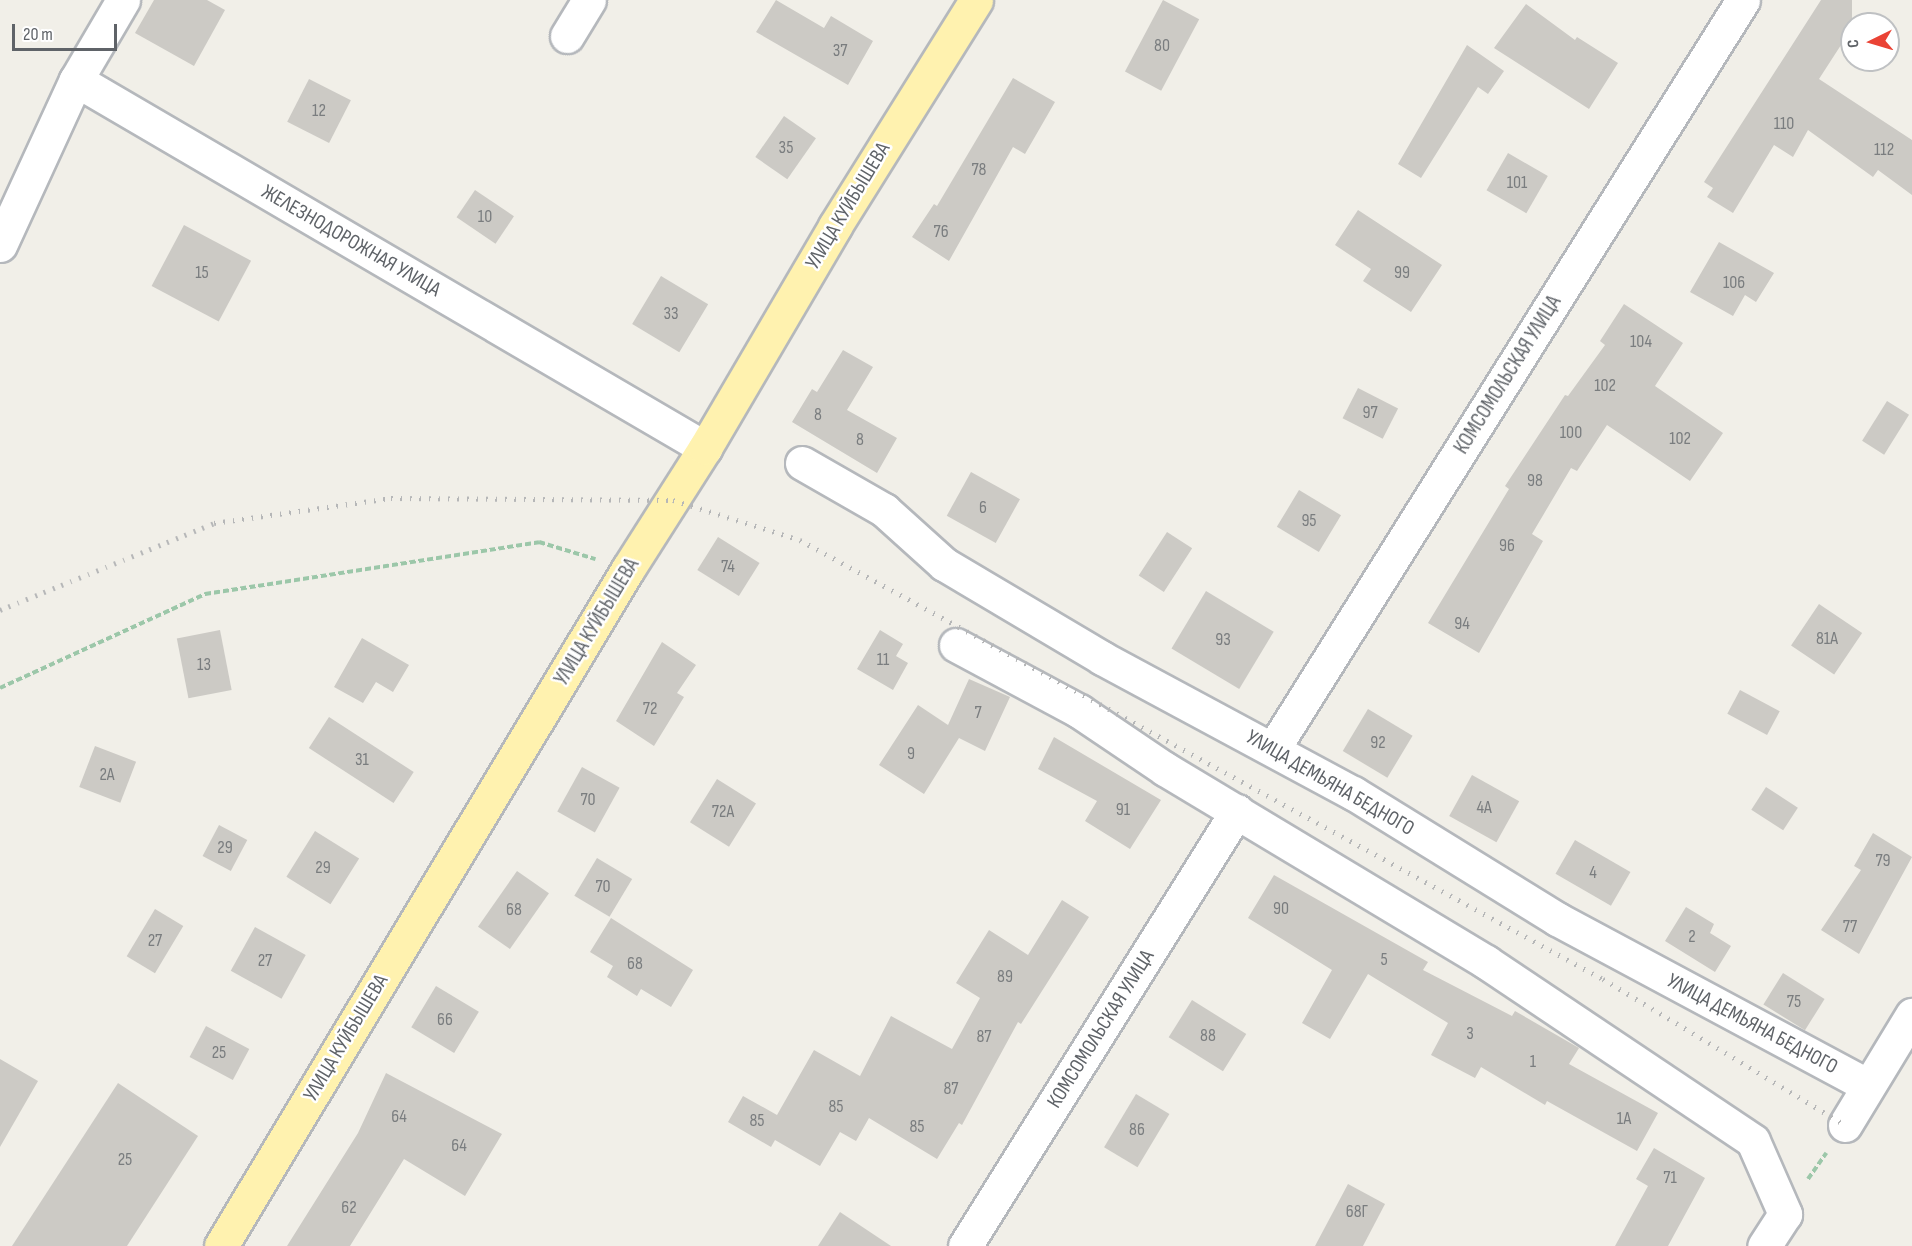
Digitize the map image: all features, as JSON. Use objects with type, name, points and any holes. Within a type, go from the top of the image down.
[{"type":"main road","name":"УЛИЦА КУЙБЫШЕВА","points":[[221,1246],[628,569],[705,448],[835,226],[976,0]]},
{"type":"street","points":[[0,245],[76,80],[123,0]]},
{"type":"street","points":[[567,36],[589,0]]},
{"type":"street","name":"КОМСОМОЛЬСКАЯ УЛИЦА","points":[[1273,749],[1743,0]]},
{"type":"street","name":"ЖЕЛЕЗНОДОРОЖНАЯ УЛИЦА","points":[[76,80],[705,448]]},
{"type":"street","name":"УЛИЦА ДЕМЬЯНА БЕДНОГО","points":[[802,463],[884,510],[944,564],[1102,658],[1353,793],[1557,919],[1868,1086]]},
{"type":"street","points":[[956,645],[1079,711],[1237,811],[1486,962],[1753,1141],[1785,1214],[1764,1246]]},
{"type":"street","name":"КОМСОМОЛЬСКАЯ УЛИЦА","points":[[966,1246],[1237,811]]},
{"type":"street","points":[[1845,1125],[1912,1014]]},
{"type":"path","points":[[0,688],[205,594],[538,542],[628,569]]},
{"type":"path","points":[[1785,1214],[1845,1125]]},
{"type":"building","points":[[154,0],[207,0],[225,10],[194,66],[135,33]]},
{"type":"building","points":[[776,0],[824,28],[831,16],[873,41],[848,85],[756,32]]},
{"type":"building","points":[[1163,0],[1199,19],[1161,91],[1125,72]]},
{"type":"building","points":[[1821,0],[1852,0],[1852,12],[1840,12],[1840,47],[1819,79],[1912,140],[1912,195],[1878,170],[1873,177],[1808,130],[1793,157],[1774,145],[1733,213],[1707,197],[1713,188],[1704,182]]},
{"type":"building","points":[[1526,4],[1575,40],[1577,37],[1618,63],[1589,109],[1494,48]]},
{"type":"building","points":[[1467,45],[1504,71],[1488,94],[1478,87],[1421,178],[1398,164]]},
{"type":"building","points":[[1013,78],[1055,102],[1025,154],[1013,147],[949,261],[912,237],[934,204],[937,206]]},
{"type":"building","points":[[309,79],[351,100],[329,143],[287,122]]},
{"type":"building","points":[[784,116],[816,138],[787,179],[755,157]]},
{"type":"building","points":[[1508,153],[1548,176],[1526,213],[1486,190]]},
{"type":"building","points":[[475,190],[514,216],[496,244],[457,217]]},
{"type":"building","points":[[1358,210],[1442,265],[1411,312],[1363,281],[1371,269],[1335,245]]},
{"type":"building","points":[[184,225],[251,261],[219,322],[152,286]]},
{"type":"building","points":[[1719,242],[1774,273],[1756,302],[1745,295],[1733,316],[1690,292]]},
{"type":"building","points":[[661,276],[708,304],[679,352],[632,324]]},
{"type":"building","points":[[1624,304],[1683,343],[1655,386],[1723,433],[1690,481],[1607,425],[1577,471],[1571,468],[1532,534],[1543,541],[1479,653],[1428,623],[1509,489],[1505,486],[1565,395],[1568,396],[1605,345],[1600,341]]},
{"type":"building","points":[[843,350],[873,367],[847,410],[897,438],[877,473],[792,422],[812,389],[817,392]]},
{"type":"building","points":[[1358,388],[1398,408],[1383,439],[1343,418]]},
{"type":"building","points":[[1887,401],[1909,415],[1884,455],[1862,441]]},
{"type":"building","points":[[971,472],[1020,499],[996,543],[947,516]]},
{"type":"building","points":[[1299,490],[1341,515],[1319,552],[1277,527]]},
{"type":"building","points":[[1167,532],[1192,548],[1164,592],[1139,576]]},
{"type":"building","points":[[718,537],[760,563],[739,596],[697,570]]},
{"type":"building","points":[[1206,591],[1274,632],[1239,689],[1171,648]]},
{"type":"building","points":[[1819,604],[1862,633],[1834,675],[1791,645]]},
{"type":"building","points":[[220,630],[232,690],[188,698],[177,638]]},
{"type":"building","points":[[880,630],[903,644],[896,656],[908,663],[893,690],[857,669]]},
{"type":"building","points":[[362,638],[409,665],[393,692],[376,682],[363,703],[334,687]]},
{"type":"building","points":[[662,642],[696,665],[677,693],[684,697],[654,746],[616,721]]},
{"type":"building","points":[[969,679],[1010,697],[985,751],[959,738],[924,794],[879,765],[918,705],[948,725]]},
{"type":"building","points":[[1740,690],[1780,711],[1767,735],[1727,714]]},
{"type":"building","points":[[1368,709],[1413,736],[1387,778],[1343,751]]},
{"type":"building","points":[[329,717],[414,772],[394,803],[309,748]]},
{"type":"building","points":[[1054,737],[1161,800],[1130,849],[1085,821],[1097,801],[1038,769]]},
{"type":"building","points":[[95,746],[136,762],[120,803],[79,787]]},
{"type":"building","points":[[582,767],[620,788],[595,832],[557,812]]},
{"type":"building","points":[[1472,775],[1519,801],[1496,842],[1449,816]]},
{"type":"building","points":[[717,779],[756,803],[729,847],[690,822]]},
{"type":"building","points":[[1766,787],[1798,808],[1783,830],[1751,810]]},
{"type":"building","points":[[219,825],[247,840],[231,871],[203,856]]},
{"type":"building","points":[[315,831],[359,859],[330,904],[286,877]]},
{"type":"building","points":[[1873,833],[1912,857],[1859,954],[1821,930],[1861,870],[1854,866]]},
{"type":"building","points":[[1575,840],[1630,872],[1611,906],[1556,874]]},
{"type":"building","points":[[597,858],[632,879],[609,917],[574,896]]},
{"type":"building","points":[[517,871],[549,893],[510,949],[478,927]]},
{"type":"building","points":[[1274,875],[1428,962],[1423,970],[1512,1016],[1515,1011],[1579,1048],[1569,1064],[1658,1113],[1637,1151],[1547,1101],[1545,1105],[1481,1067],[1475,1078],[1431,1055],[1448,1023],[1368,974],[1330,1039],[1302,1023],[1332,970],[1248,918]]},
{"type":"building","points":[[1062,900],[1089,917],[1021,1024],[1018,1022],[962,1125],[959,1123],[937,1159],[869,1118],[856,1141],[840,1132],[820,1166],[775,1140],[771,1147],[728,1122],[743,1096],[777,1115],[814,1050],[860,1076],[891,1016],[952,1049],[980,998],[956,983],[989,930],[1028,955]]},
{"type":"building","points":[[1686,907],[1714,924],[1710,933],[1731,946],[1715,972],[1665,941]]},
{"type":"building","points":[[155,909],[183,926],[155,973],[127,956]]},
{"type":"building","points":[[611,918],[693,970],[671,1007],[641,989],[637,996],[607,977],[613,966],[590,952]]},
{"type":"building","points":[[255,927],[306,955],[281,999],[231,971]]},
{"type":"building","points":[[1783,973],[1825,999],[1805,1030],[1763,1004]]},
{"type":"building","points":[[436,986],[479,1012],[454,1053],[411,1027]]},
{"type":"building","points":[[1192,1000],[1246,1034],[1223,1071],[1169,1037]]},
{"type":"building","points":[[206,1026],[249,1049],[233,1080],[190,1057]]},
{"type":"building","points":[[0,1059],[38,1081],[0,1147]]},
{"type":"building","points":[[386,1073],[502,1134],[465,1196],[404,1159],[350,1246],[287,1246],[358,1133]]},
{"type":"building","points":[[118,1083],[198,1136],[127,1246],[12,1246]]},
{"type":"building","points":[[1136,1094],[1169,1114],[1137,1167],[1104,1147]]},
{"type":"building","points":[[1654,1148],[1705,1178],[1668,1246],[1615,1246],[1648,1186],[1636,1179]]},
{"type":"building","points":[[1348,1184],[1385,1204],[1363,1246],[1315,1246]]},
{"type":"building","points":[[840,1212],[891,1246],[818,1246]]},
{"type":"railway","points":[[0,610],[214,523],[391,498],[673,500],[800,540],[1603,979],[1845,1125]]}]
